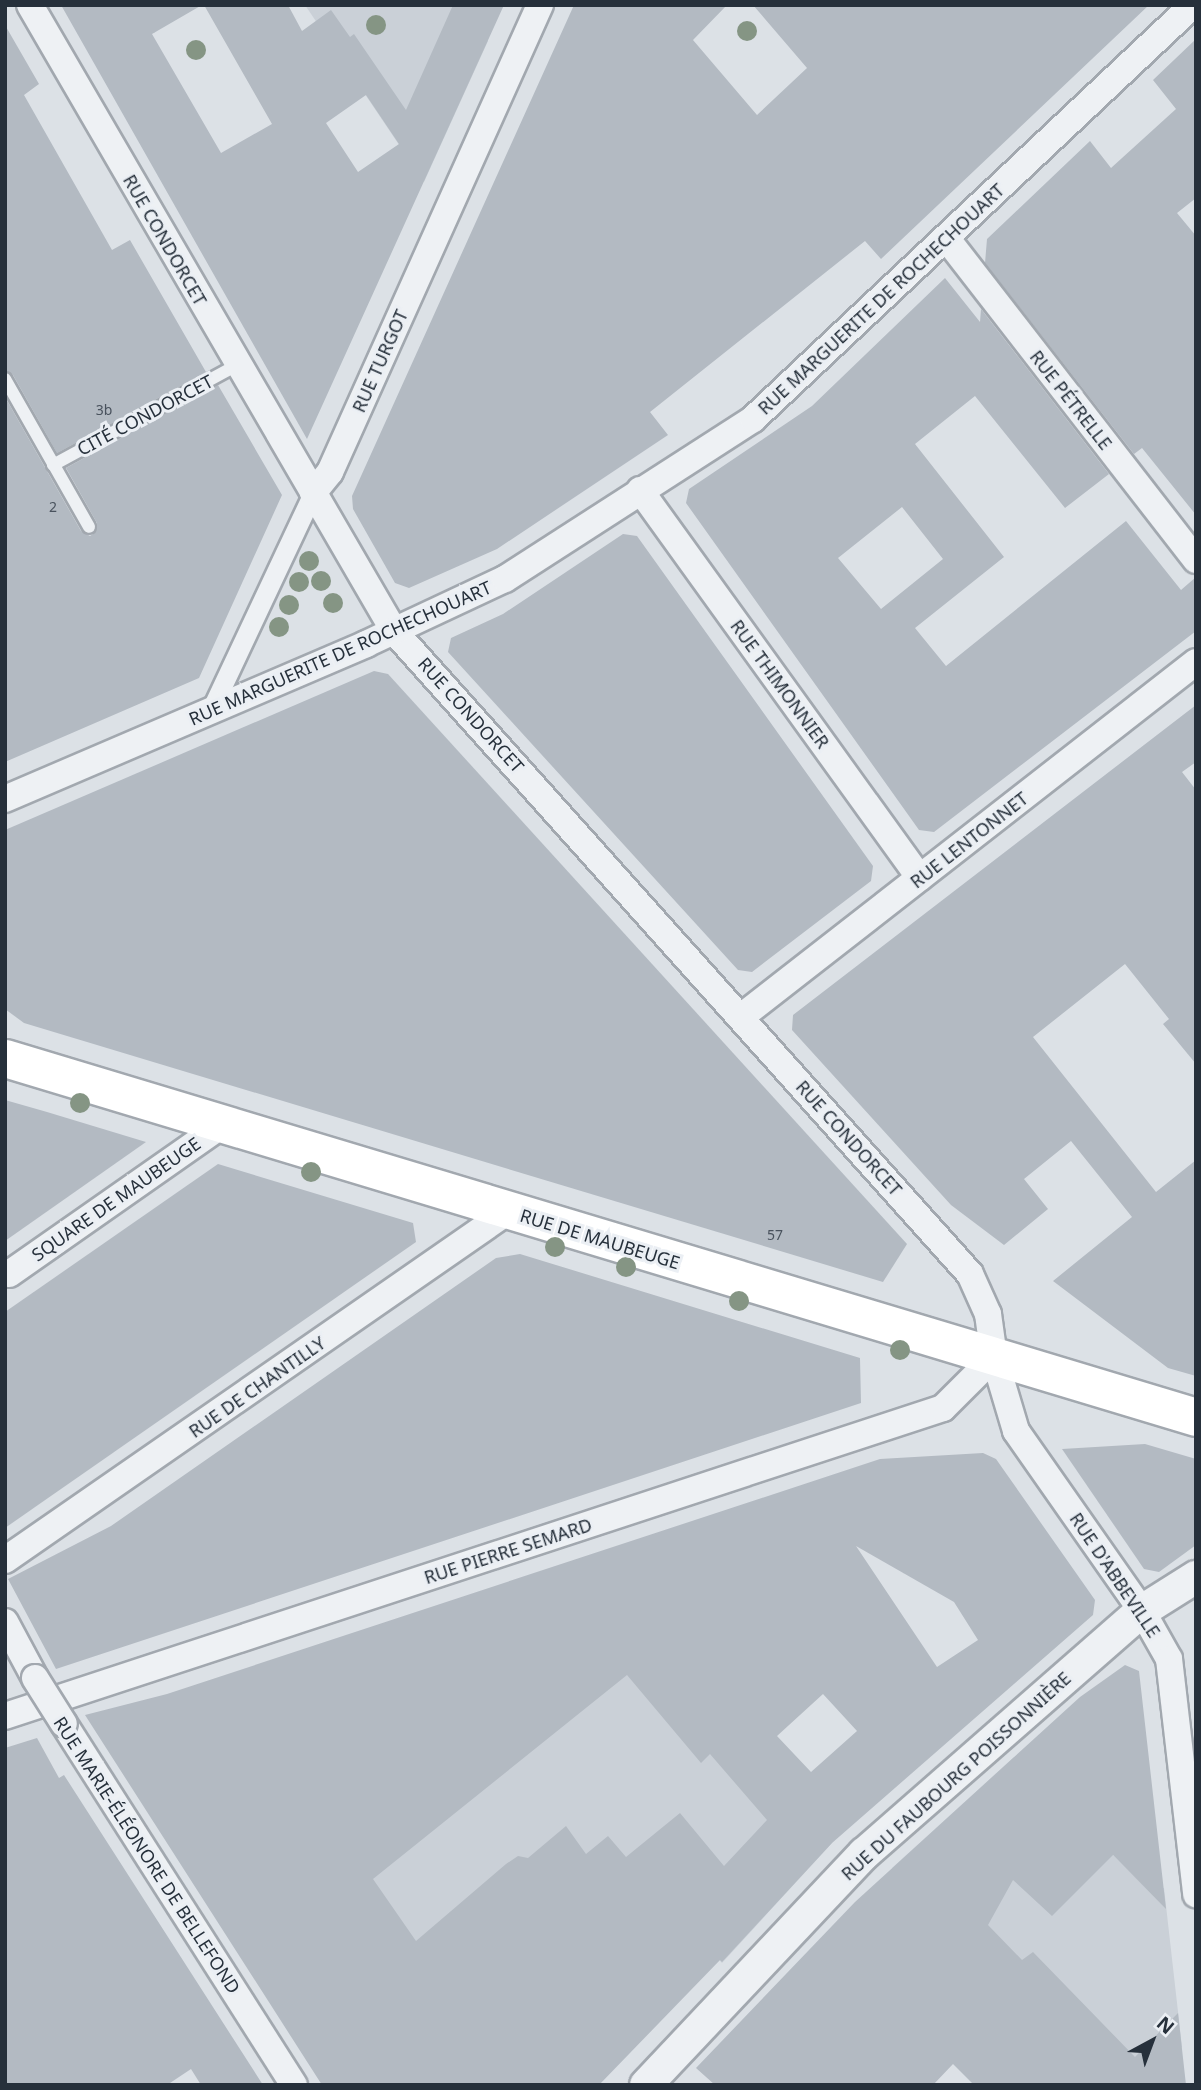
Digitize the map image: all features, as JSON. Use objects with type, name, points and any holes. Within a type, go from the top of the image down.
[{"type":"main road","name":"RUE DE MAUBEUGE","points":[[5,1058],[507,1212],[1196,1417]]},
{"type":"street","name":"RUE CONDORCET","points":[[30,5],[394,631],[970,1274],[988,1314],[994,1357]]},
{"type":"street","name":"RUE TURGOT","points":[[210,712],[313,493],[330,472],[540,5]]},
{"type":"street","name":"RUE MARGUERITE DE ROCHECHOUART","points":[[5,799],[210,712],[505,579],[753,418],[947,239],[1193,5]]},
{"type":"street","name":"RUE PÉTRELLE","points":[[947,239],[1196,560]]},
{"type":"street","name":"RUE THIMONNIER","points":[[640,490],[920,878]]},
{"type":"street","name":"RUE LENTONNET","points":[[741,1017],[1196,662]]},
{"type":"street","name":"SQUARE DE MAUBEUGE","points":[[9,1273],[223,1124]]},
{"type":"street","name":"RUE DE CHANTILLY","points":[[5,1560],[507,1212]]},
{"type":"street","name":"RUE D'ABBEVILLE","points":[[994,1357],[1016,1431],[1142,1611],[1169,1659],[1196,1894]]},
{"type":"street","name":"RUE PIERRE SEMARD","points":[[5,1716],[943,1408],[994,1357]]},
{"type":"street","name":"RUE DU FAUBOURG POISSONNIÈRE","points":[[646,2085],[864,1854],[1142,1611],[1196,1577]]},
{"type":"street","name":"RUE MARIE-ÉLÉONORE DE BELLEFOND","points":[[5,1622],[35,1678],[294,2085]]},
{"type":"lane","name":"CITÉ CONDORCET","points":[[53,465],[237,365]]},
{"type":"lane","points":[[5,379],[89,527]]},
{"type":"shaded area","points":[[305,5],[459,5],[488,41],[424,182]]},
{"type":"shaded area","points":[[621,1602],[832,1843],[722,1963],[607,1838],[467,1955],[385,1985],[300,1858]]},
{"type":"shaded area","points":[[1014,1757],[1146,1888],[1164,1888],[1182,2047],[1106,2085],[892,1868]]},
{"type":"building","points":[[61,5],[202,5],[152,34],[221,153],[272,124],[204,5],[288,5],[302,31],[331,10],[350,37],[354,34],[406,110],[453,5],[504,5],[307,439]],"holes":[[[366,95],[399,144],[358,172],[326,123]]]},
{"type":"building","points":[[574,5],[727,5],[693,40],[757,115],[807,68],[753,5],[1149,5],[881,259],[865,241],[650,412],[668,435],[497,549],[409,588],[395,583],[353,509],[352,496]]},
{"type":"building","points":[[5,25],[39,84],[24,95],[112,250],[130,240],[206,372],[57,453],[13,375],[5,370]]},
{"type":"building","points":[[1196,39],[1196,198],[1177,213],[1196,236],[1196,515],[1142,448],[1134,454],[985,263],[987,239],[1090,141],[1111,168],[1176,109],[1153,80]]},
{"type":"building","points":[[945,278],[980,322],[981,309],[1109,474],[1065,508],[975,396],[915,444],[1004,557],[915,628],[946,666],[1126,521],[1181,590],[1196,577],[1196,631],[934,832],[919,830],[686,503],[689,489],[812,406]],"holes":[[[902,507],[943,559],[881,609],[838,558]]]},
{"type":"building","points":[[218,385],[282,495],[199,678],[5,762],[5,397],[81,531],[90,536],[96,532],[97,523],[66,468]]},
{"type":"building","points":[[623,534],[637,536],[873,866],[871,881],[752,972],[738,970],[448,652],[451,638],[503,614]]},
{"type":"building","points":[[374,671],[388,674],[907,1244],[883,1282],[24,1023],[5,1009],[5,830]]},
{"type":"building","points":[[1196,705],[1196,762],[1182,772],[1196,790],[1196,1064],[1163,1024],[1169,1019],[1125,964],[1033,1037],[1156,1192],[1196,1160],[1196,1376],[1168,1368],[1053,1281],[1132,1217],[1071,1141],[1024,1179],[1048,1209],[1004,1245],[951,1205],[792,1030],[793,1015]]},
{"type":"building","points":[[5,1100],[47,1112],[146,1142],[5,1241]]},
{"type":"building","points":[[218,1164],[413,1223],[416,1242],[5,1528],[5,1312]]},
{"type":"building","points":[[520,1254],[860,1358],[861,1403],[56,1669],[8,1579],[111,1526],[496,1258]]},
{"type":"building","points":[[1145,1444],[1196,1459],[1196,1545],[1159,1572],[1144,1569],[1062,1449]]},
{"type":"building","points":[[983,1453],[996,1459],[1095,1600],[1093,1615],[832,1843],[722,1962],[720,1960],[599,2085],[322,2085],[85,1715],[167,1694],[880,1459]],"holes":[[[856,1546],[954,1602],[978,1640],[937,1667]],[[627,1675],[701,1763],[710,1754],[767,1820],[724,1866],[680,1813],[626,1857],[608,1836],[586,1854],[566,1826],[528,1858],[518,1856],[506,1864],[416,1941],[373,1879]],[[823,1694],[857,1731],[811,1772],[777,1736]]]},
{"type":"building","points":[[1125,1665],[1139,1671],[1166,1909],[1113,1855],[1052,1916],[1013,1880],[988,1925],[1022,1960],[1033,1952],[1135,2057],[1178,2013],[1186,2085],[974,2085],[953,2064],[933,2085],[715,2085],[696,2068],[855,1902],[1080,1697]]},
{"type":"building","points":[[37,1738],[59,1778],[64,1775],[263,2085],[201,2085],[191,2069],[167,2085],[5,2085],[5,1748]]}]
